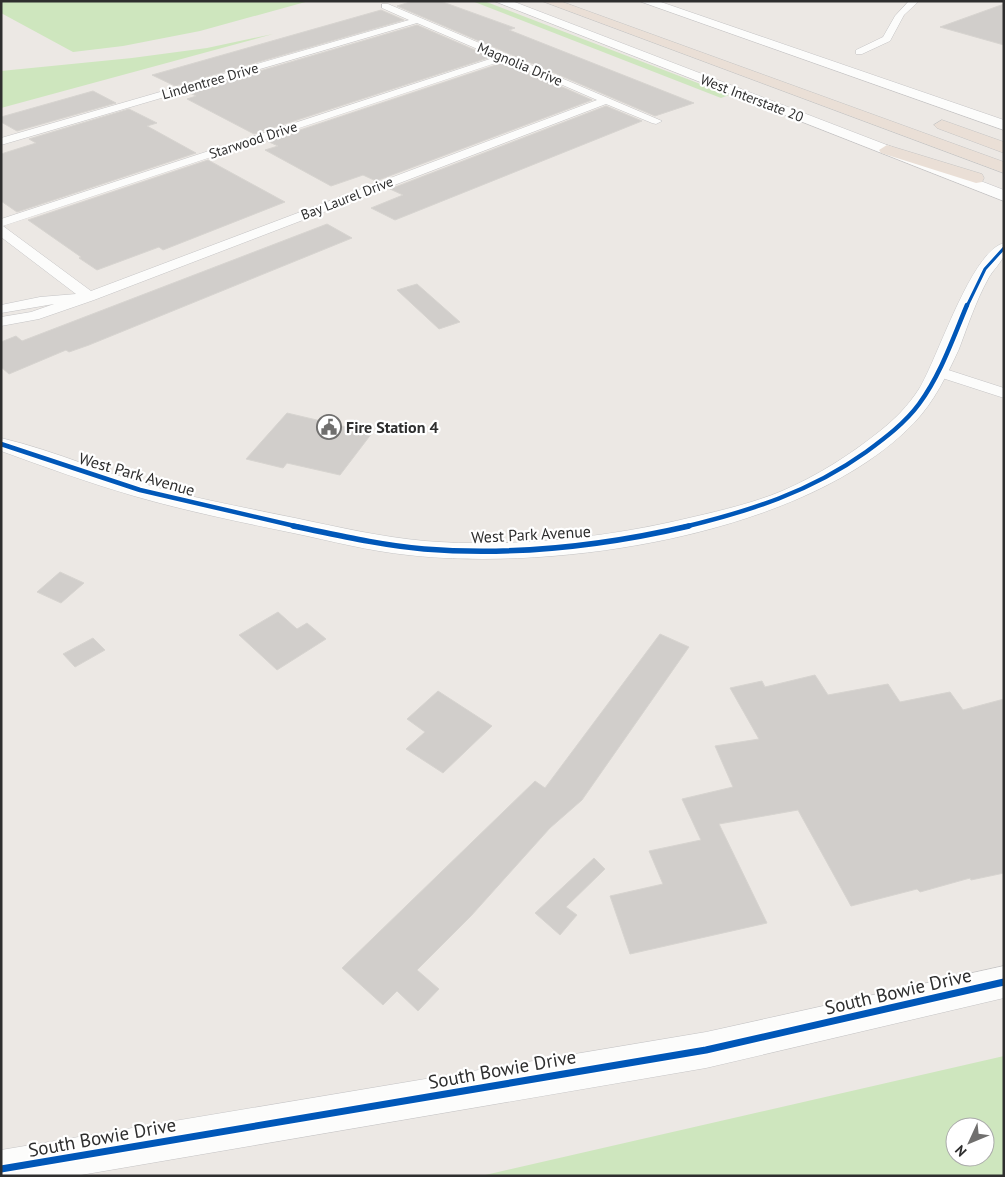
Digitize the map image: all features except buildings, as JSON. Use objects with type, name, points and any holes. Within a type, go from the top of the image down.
[{"type":"highway","points":[[548,1],[1004,168]]},
{"type":"highway","points":[[588,1],[683,35]]},
{"type":"highway","points":[[930,121],[1004,148]]},
{"type":"highway","points":[[887,150],[1004,187]]},
{"type":"main road","name":"West Interstate 20","points":[[500,1],[1004,196]]},
{"type":"main road","points":[[645,1],[1004,125]]},
{"type":"main road","points":[[784,49],[829,57],[859,52]]},
{"type":"main road","points":[[859,52],[849,63],[856,70],[881,82]]},
{"type":"street","points":[[859,52],[887,39],[896,17],[905,7],[915,1]]},
{"type":"street","name":"Magnolia Drive","points":[[385,6],[656,121]]},
{"type":"street","name":"Lindentree Drive","points":[[1,142],[418,20]]},
{"type":"street","name":"Starwood Drive","points":[[1,223],[505,57]]},
{"type":"street","name":"Bay Laurel Drive","points":[[1,322],[34,316],[89,296],[606,100]]},
{"type":"street","points":[[1,230],[89,296]]},
{"type":"street","name":"West Park Avenue","points":[[1,444],[160,496],[341,536],[404,547],[444,550],[570,548],[669,531],[787,497],[829,476],[864,454],[900,426],[923,399],[939,372],[978,278],[992,257],[1004,248]]},
{"type":"street","name":"Bay Laurel Drive","points":[[1,309],[40,301],[89,296]]},
{"type":"street","points":[[939,372],[1004,394]]},
{"type":"street","name":"South Bowie Drive","points":[[1,1169],[706,1050],[1004,982]]},
{"type":"green space","points":[[1,1],[309,1],[200,31],[123,46],[73,52],[1,13]]},
{"type":"green space","points":[[472,1],[484,1],[729,95],[721,98]]},
{"type":"green space","points":[[273,34],[1,108],[1,71],[132,58],[207,48]]},
{"type":"green space","points":[[1004,1056],[1004,1176],[481,1176]]},
{"type":"cycle path","points":[[1,444],[100,478],[160,496],[350,538],[425,549],[476,551],[540,549],[605,542],[668,531],[745,511],[803,489],[858,458],[896,429],[909,417],[929,389],[945,358],[980,276],[990,261],[1004,248]]},
{"type":"cycle path","points":[[1,1169],[706,1050],[1004,982]]},
{"type":"place","name":"Fire Station 4","points":[[329,427]]}]
